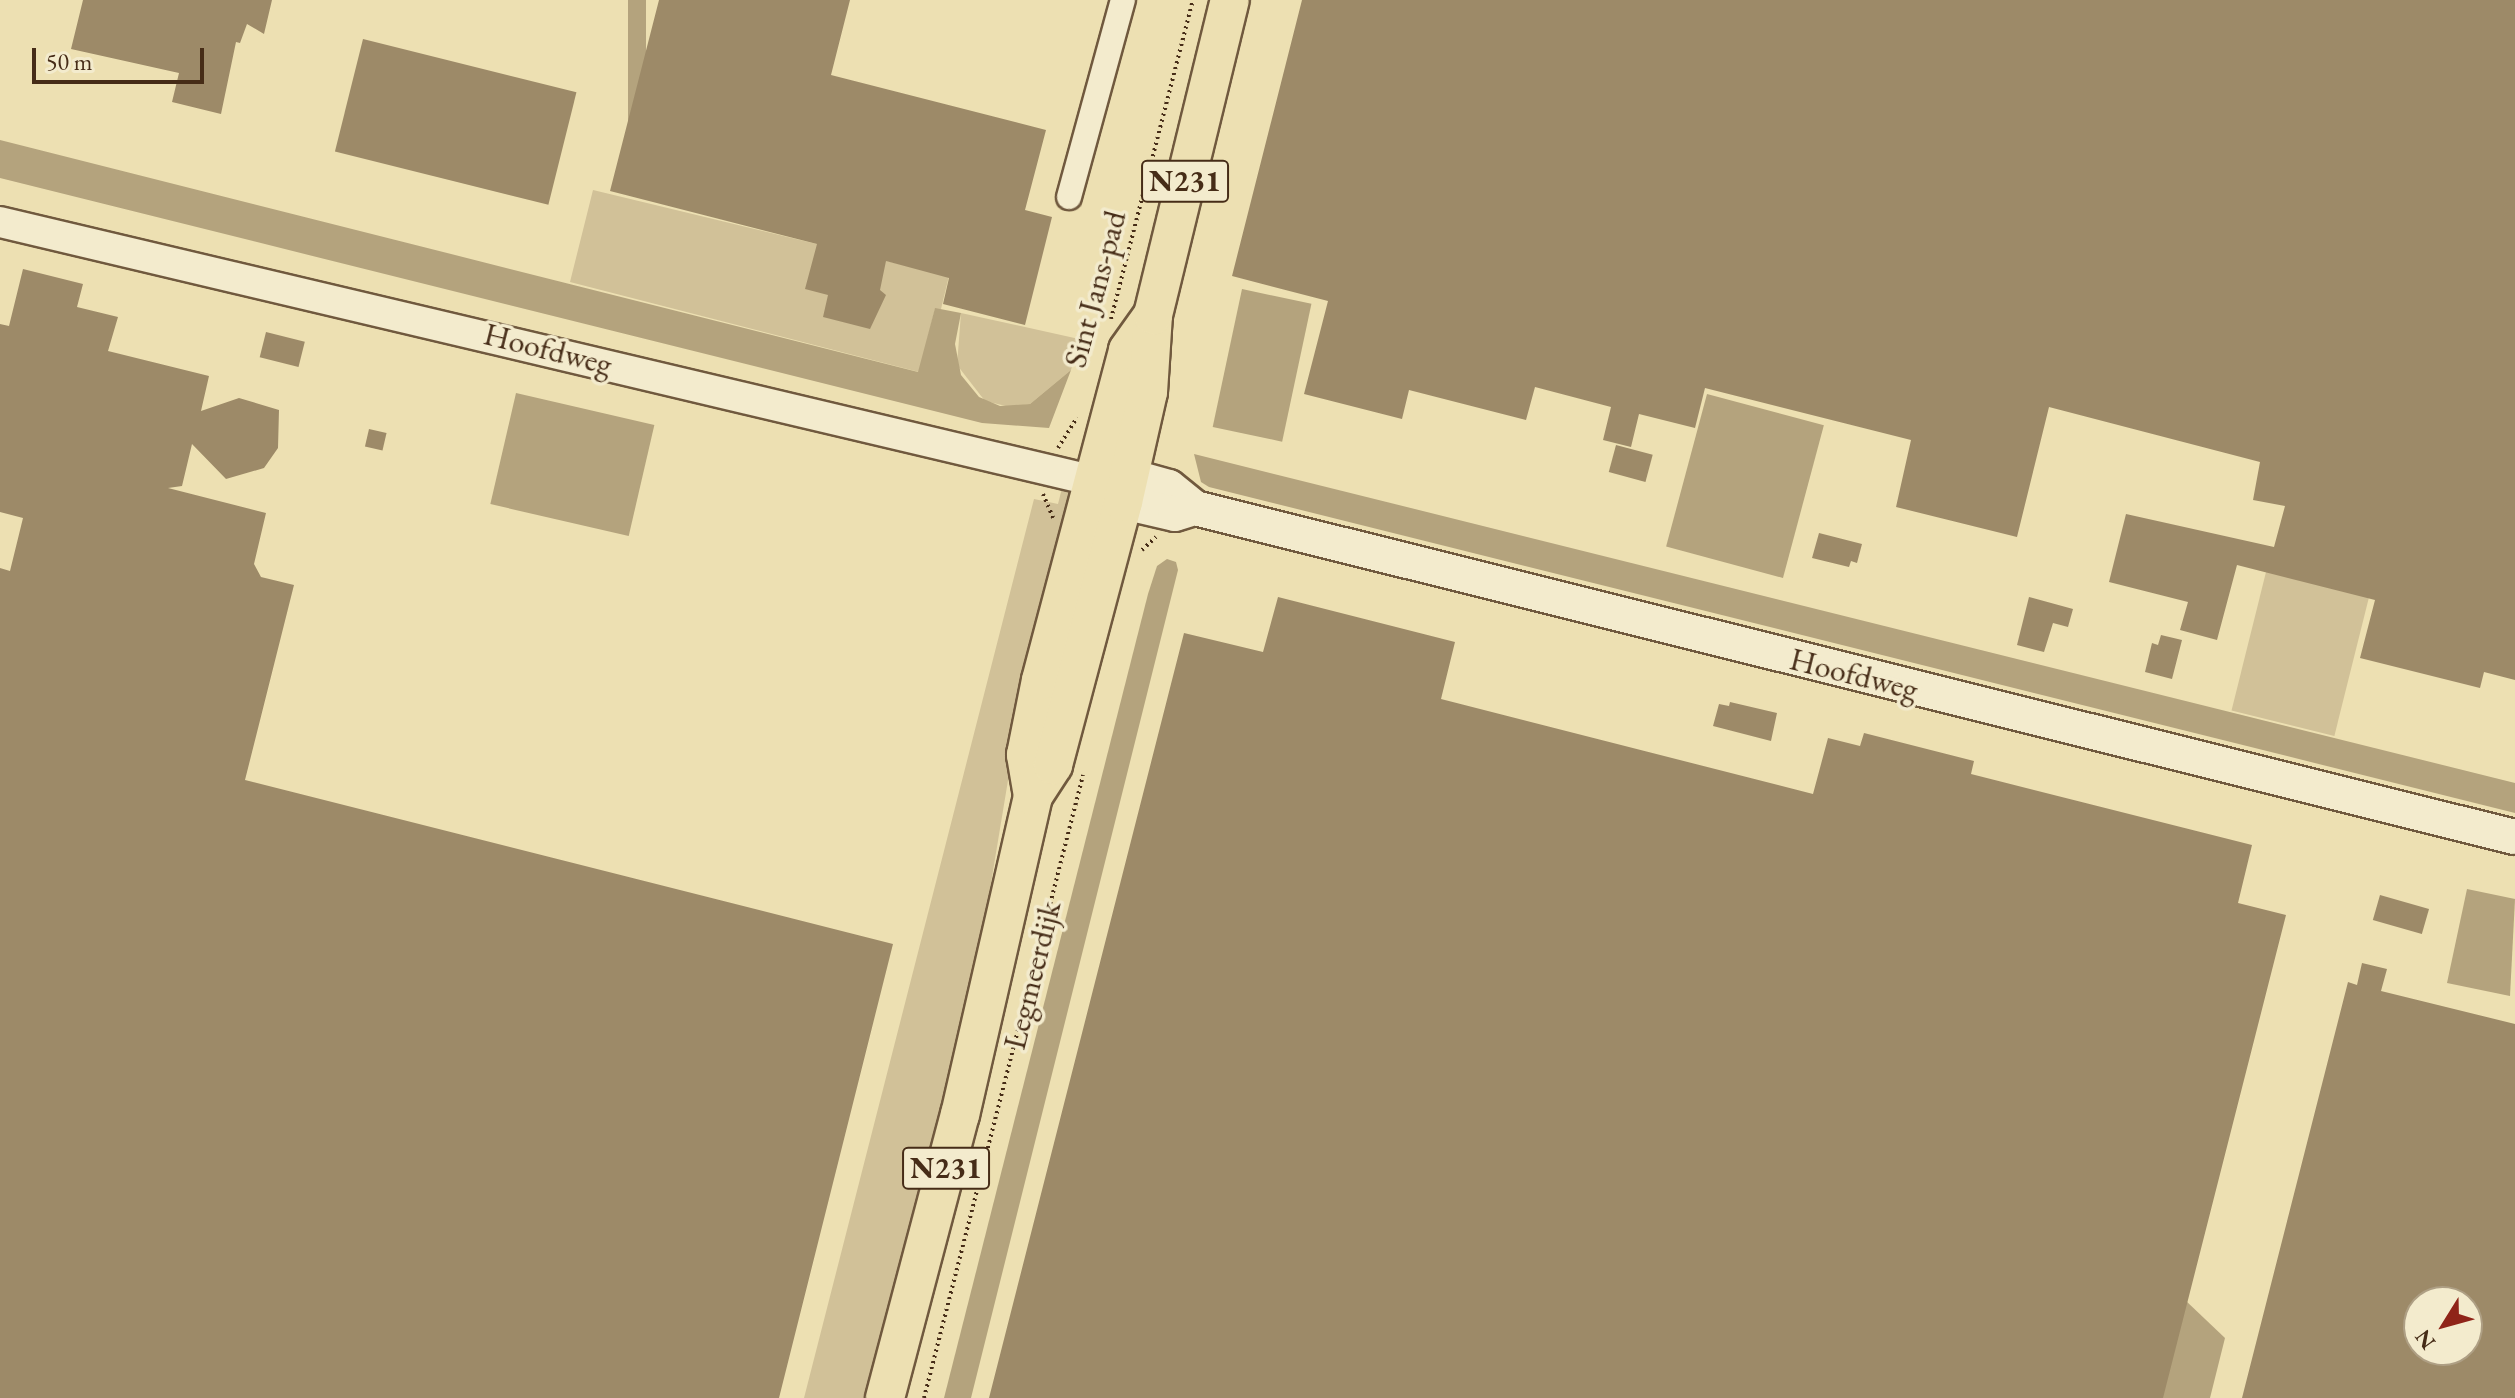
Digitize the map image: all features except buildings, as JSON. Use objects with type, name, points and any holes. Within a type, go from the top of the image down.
[{"type":"main road","name":"N231","points":[[1116,486],[1128,350],[1153,315],[1230,0]]},
{"type":"main road","name":"Hoofdweg","points":[[1116,486],[1175,514],[1195,508],[2515,837]]},
{"type":"main road","name":"Legmeerdijk","points":[[885,1398],[960,1115],[1033,796],[1026,755],[1116,486]]},
{"type":"street","points":[[1069,197],[1123,0]]},
{"type":"street","name":"Hoofdweg","points":[[0,222],[1116,486]]},
{"type":"path","name":"Sint Jans-pad","points":[[1110,320],[1193,0]]},
{"type":"path","name":"Sint Jans-pad","points":[[1060,443],[1081,413]]},
{"type":"path","name":"Legmeerdijk","points":[[924,1398],[1085,767]]},
{"type":"shaded area","points":[[628,0],[646,0],[646,187],[628,187]]},
{"type":"shaded area","points":[[0,140],[918,372],[935,308],[961,313],[955,344],[961,375],[979,397],[1000,406],[1030,404],[1071,370],[1049,428],[982,423],[0,178]]},
{"type":"shaded area","points":[[593,190],[949,276],[941,309],[935,309],[919,372],[570,282]]},
{"type":"shaded area","points":[[1242,289],[1311,304],[1282,442],[1213,427]]},
{"type":"shaded area","points":[[961,313],[1079,339],[1071,370],[1030,404],[1010,407],[985,401],[957,365]]},
{"type":"shaded area","points":[[516,393],[654,425],[629,536],[490,504]]},
{"type":"shaded area","points":[[1707,394],[1824,425],[1783,578],[1666,547]]},
{"type":"shaded area","points":[[1194,454],[2515,783],[2515,813],[1209,487],[1201,482]]},
{"type":"shaded area","points":[[1062,488],[1072,493],[1019,714],[968,1022],[874,1398],[804,1398],[1034,499],[1058,504]]},
{"type":"shaded area","points":[[1167,559],[1176,562],[1178,570],[971,1398],[944,1398],[1148,594],[1157,566]]},
{"type":"shaded area","points":[[2269,560],[2372,586],[2334,736],[2232,710]]},
{"type":"shaded area","points":[[2467,889],[2515,899],[2510,996],[2447,983]]},
{"type":"shaded area","points":[[2185,1300],[2225,1338],[2210,1398],[2159,1398]]}]
